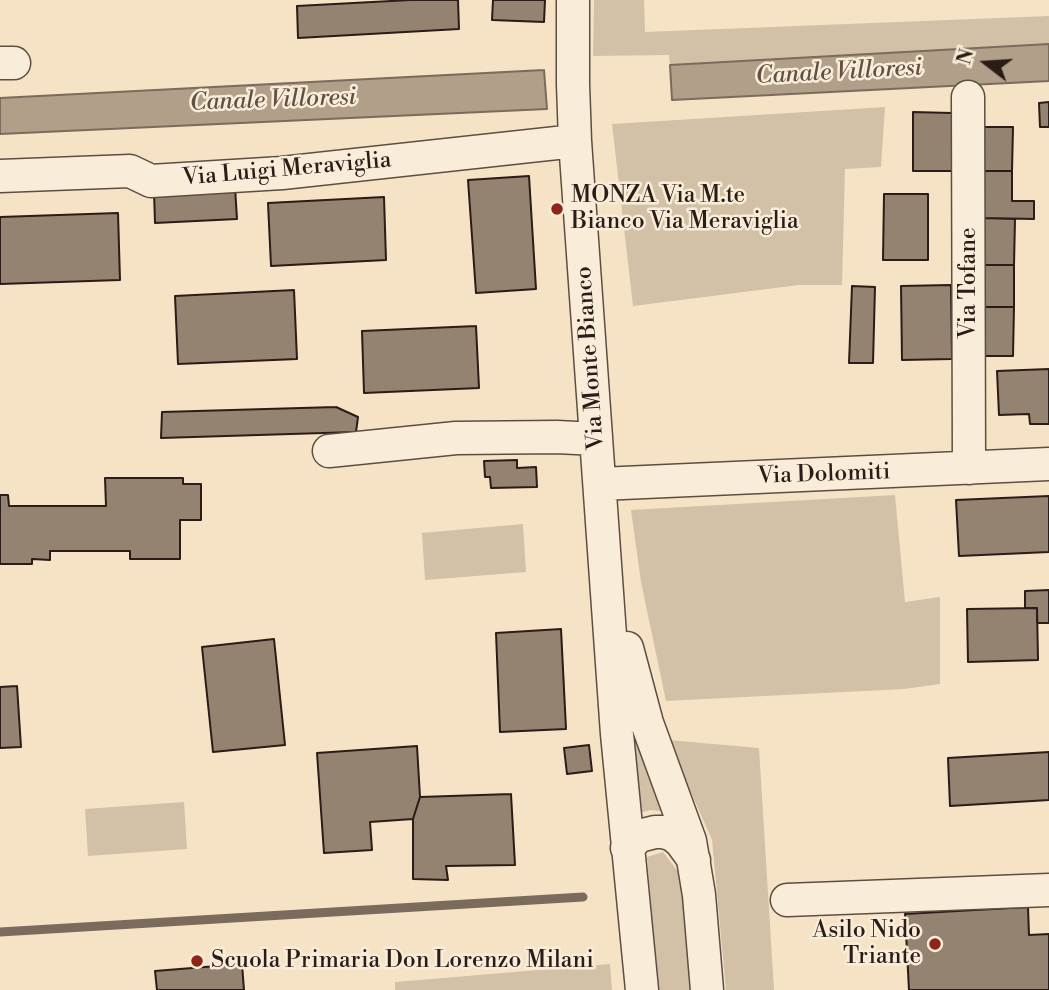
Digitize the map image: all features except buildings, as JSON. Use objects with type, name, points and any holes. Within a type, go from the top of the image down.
[{"type":"street","name":"Via Monte Bianco","points":[[573,0],[575,141],[608,576],[617,734],[642,990]]},
{"type":"street","name":"Via Tofane","points":[[968,97],[969,468]]},
{"type":"street","name":"Via Luigi Meraviglia","points":[[0,176],[130,171],[151,181],[282,173],[575,141]]},
{"type":"street","points":[[329,451],[456,438],[596,439]]},
{"type":"street","name":"Via Dolomiti","points":[[600,484],[1049,464]]},
{"type":"street","name":"Via Monte Bianco","points":[[608,576],[647,723],[686,825],[694,860],[707,990]]},
{"type":"street","points":[[627,848],[639,836],[655,831],[663,832],[673,835],[681,842],[694,860]]},
{"type":"street","points":[[787,900],[1049,890]]},
{"type":"shaded area","points":[[594,0],[644,0],[645,32],[1049,16],[1049,44],[670,65],[669,55],[593,56]]},
{"type":"shaded area","points":[[885,107],[881,167],[845,169],[842,285],[799,285],[633,306],[612,124]]},
{"type":"shaded area","points":[[895,495],[905,602],[940,597],[940,684],[904,689],[666,701],[641,582],[631,510]]},
{"type":"shaded area","points":[[523,524],[526,572],[425,580],[422,533]]},
{"type":"shaded area","points":[[668,740],[759,748],[774,990],[726,990],[712,840]]},
{"type":"shaded area","points":[[632,743],[645,744],[668,812],[651,810],[639,813]]},
{"type":"shaded area","points":[[184,802],[187,849],[88,856],[85,809]]},
{"type":"shaded area","points":[[663,852],[689,886],[696,990],[658,990],[647,857]]},
{"type":"shaded area","points":[[610,964],[612,990],[395,990],[395,982]]},
{"type":"water","name":"Canale Villoresi","points":[[1049,44],[1049,81],[672,100],[670,65]]},
{"type":"water","name":"Canale Villoresi","points":[[544,70],[547,109],[0,134],[0,98]]},
{"type":"waterway","points":[[0,932],[583,897]]},
{"type":"place","name":"MONZA Via M.te Bianco Via Meraviglia","points":[[557,209]]},
{"type":"place","name":"Asilo Nido Triante","points":[[935,944]]},
{"type":"place","name":"Scuola Primaria Don Lorenzo Milani","points":[[197,961]]}]
